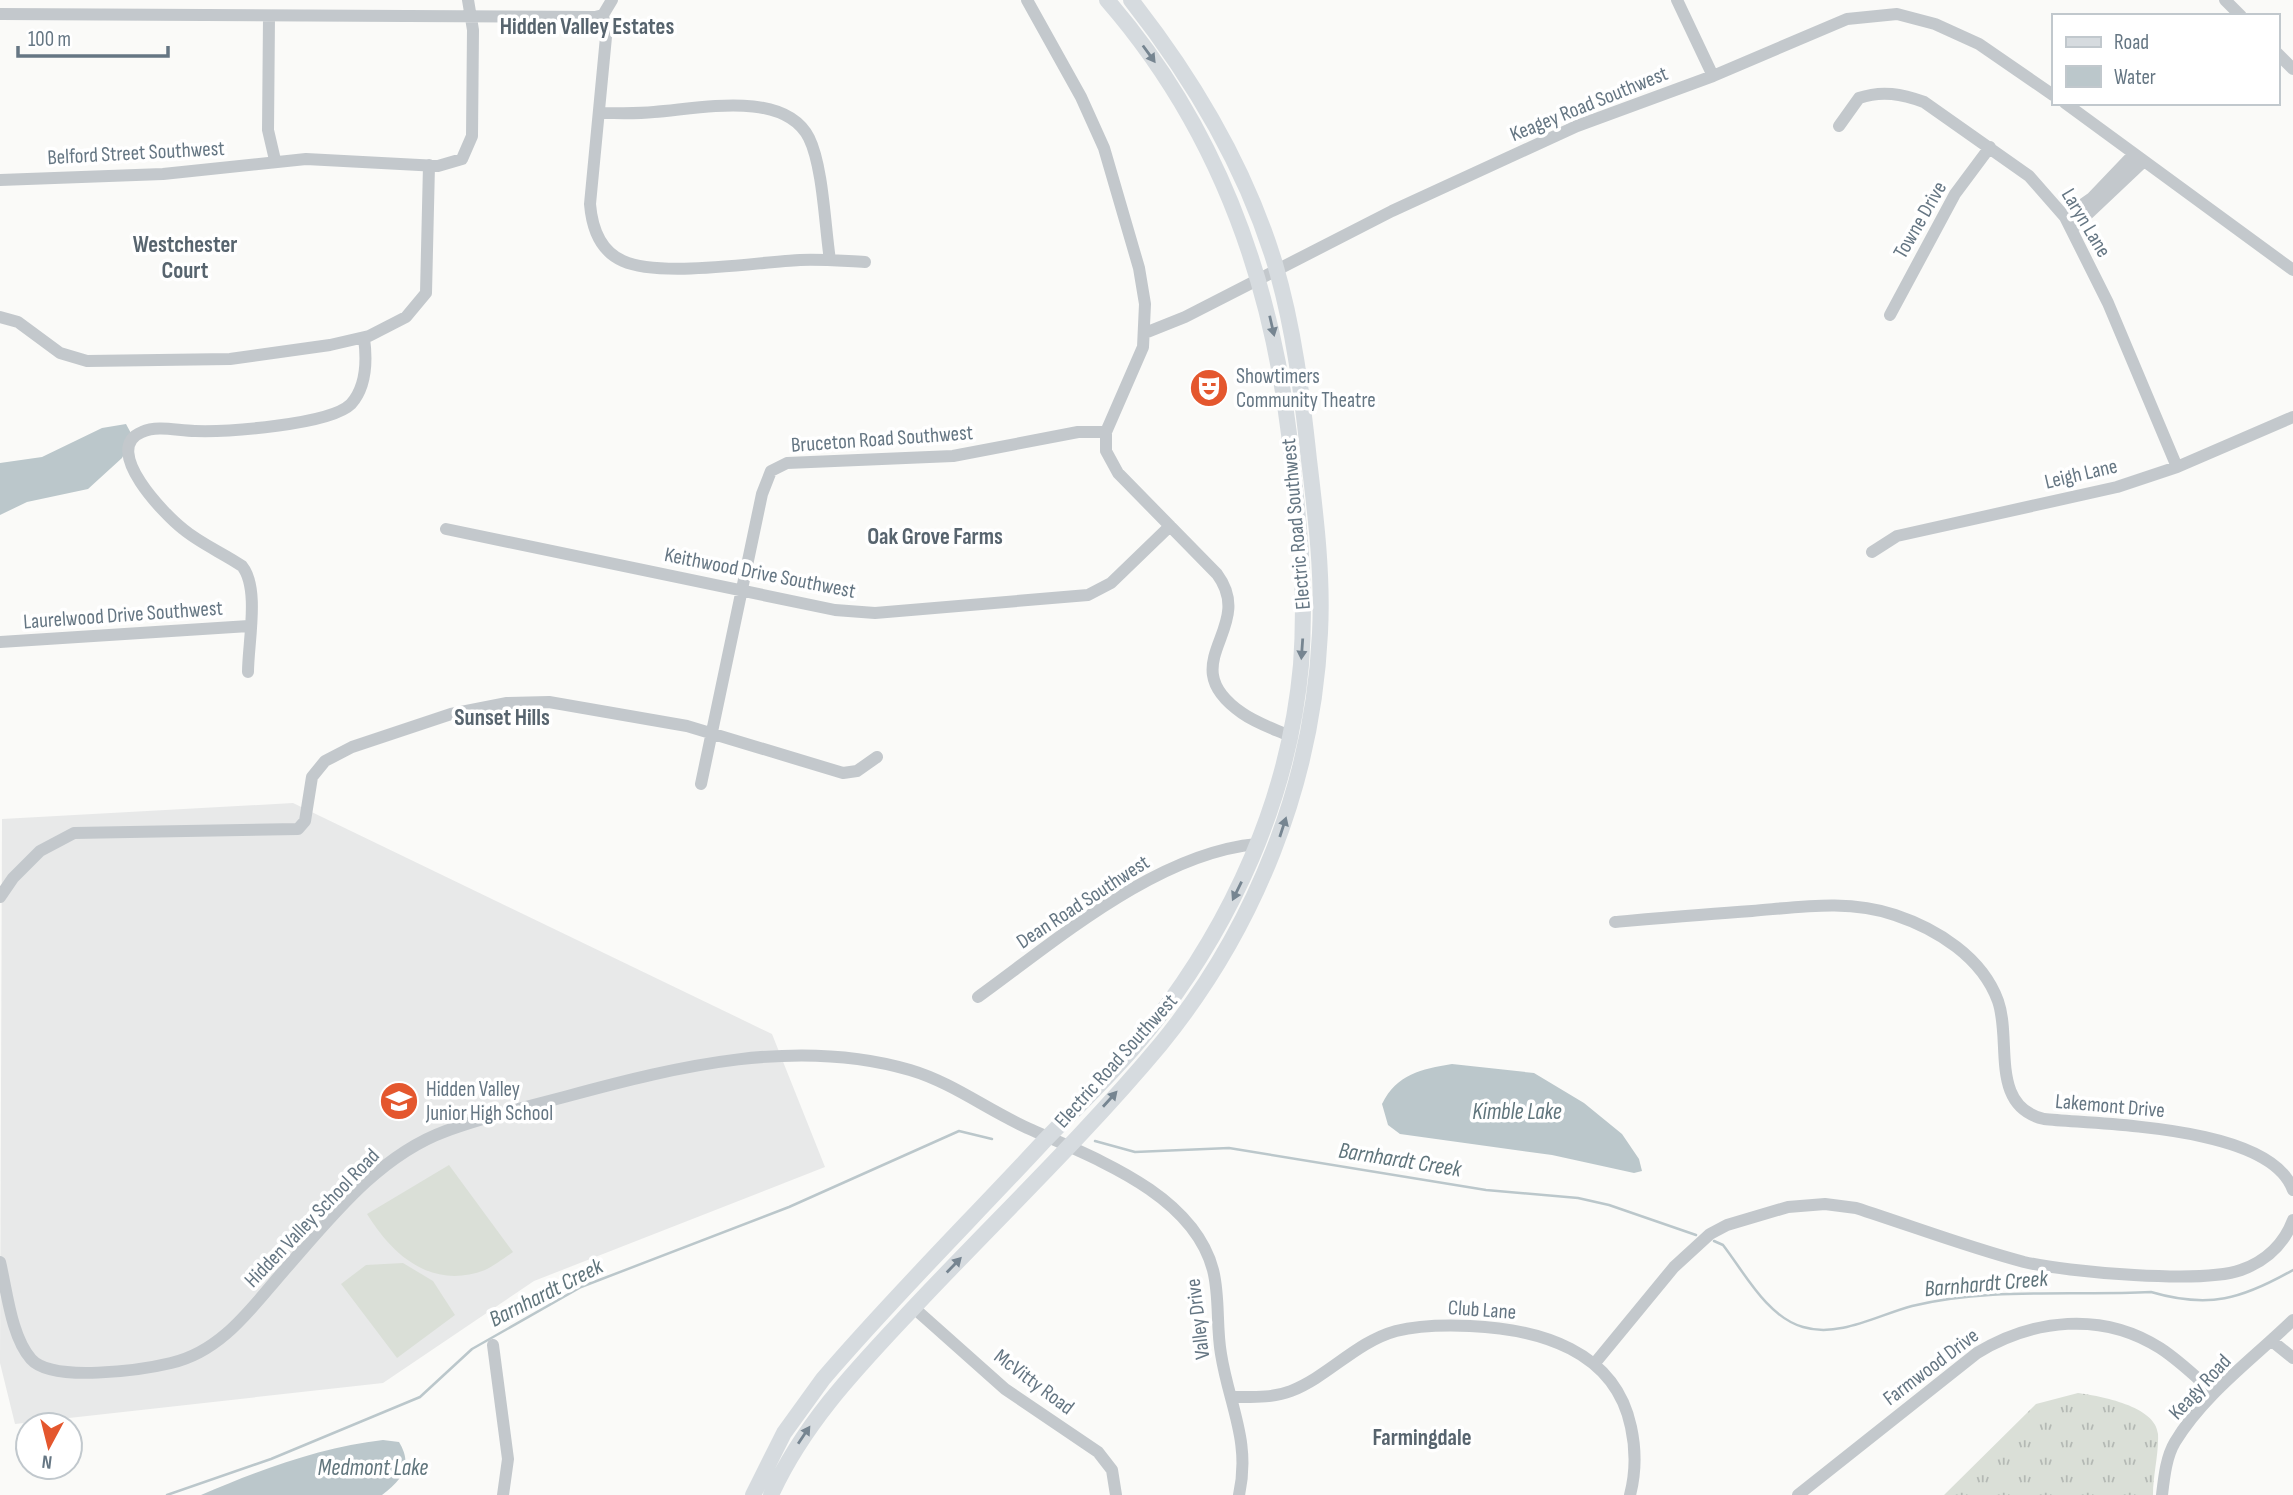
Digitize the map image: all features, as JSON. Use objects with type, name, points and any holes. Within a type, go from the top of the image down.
[{"type":"main road","name":"Electric Road Southwest","points":[[753,1495],[784,1433],[823,1379],[1147,1032],[1181,988],[1223,920],[1257,844],[1271,806],[1290,736],[1303,628],[1301,536],[1278,356],[1259,279],[1238,216],[1200,135],[1157,65],[1107,0]]},
{"type":"main road","name":"Electric Road Southwest","points":[[771,1495],[798,1444],[821,1410],[1067,1148],[1159,1045],[1214,969],[1268,865],[1301,766],[1317,671],[1320,577],[1298,376],[1276,268],[1254,206],[1215,124],[1177,61],[1131,0]]},
{"type":"street","name":"Belford Street Southwest","points":[[0,180],[163,174],[275,160],[429,165],[454,163],[461,159],[470,146],[473,96],[468,0]]},
{"type":"street","points":[[612,0],[603,15],[606,37],[591,216],[599,239],[615,257],[652,268],[830,260],[865,262]]},
{"type":"street","points":[[1027,0],[1081,97],[1104,148],[1139,268],[1145,304],[1145,333],[1133,374],[1106,432],[1106,451],[1110,462],[1217,574],[1229,593],[1229,618],[1212,660],[1213,681],[1220,692],[1247,716],[1290,736]]},
{"type":"street","points":[[1677,0],[1713,75]]},
{"type":"street","points":[[2225,0],[2239,14]]},
{"type":"street","points":[[0,14],[269,17],[603,15]]},
{"type":"street","name":"Keagey Road Southwest","points":[[1145,333],[1164,328],[1276,268],[1392,211],[1577,127],[1713,75],[1836,22],[1869,15],[1897,15],[1935,24],[1979,44],[2052,94]]},
{"type":"street","points":[[269,17],[268,130],[275,160]]},
{"type":"street","points":[[2279,55],[2293,69]]},
{"type":"street","name":"Laryn Lane","points":[[1839,126],[1859,97],[1887,93],[1924,102],[2029,176],[2065,217],[2072,229],[2108,303],[2177,467]]},
{"type":"street","points":[[600,113],[736,105],[766,109],[794,120],[809,137],[816,157],[830,260]]},
{"type":"street","points":[[2067,105],[2293,270]]},
{"type":"street","name":"Towne Drive","points":[[1890,315],[1955,194],[1990,147]]},
{"type":"street","points":[[2065,217],[2092,198],[2139,157]]},
{"type":"street","points":[[2072,229],[2139,157]]},
{"type":"street","points":[[0,317],[29,329],[60,353],[86,361],[230,359],[363,338],[406,317],[426,293],[429,165]]},
{"type":"street","points":[[247,671],[252,589],[247,573],[232,559],[180,527],[160,507],[135,473],[130,461],[129,447],[136,435],[151,430],[243,430],[340,412],[353,401],[363,381],[366,360],[363,338]]},
{"type":"street","name":"Leigh Lane","points":[[1872,552],[1896,536],[2117,487],[2177,467],[2293,417]]},
{"type":"street","name":"Bruceton Road Southwest","points":[[701,784],[740,591],[762,494],[771,471],[780,465],[953,456],[1078,432],[1106,432]]},
{"type":"street","name":"Keithwood Drive Southwest","points":[[446,529],[835,610],[874,613],[1080,597],[1111,583],[1170,526]]},
{"type":"street","name":"Laurelwood Drive Southwest","points":[[0,642],[250,626]]},
{"type":"street","points":[[0,897],[13,878],[50,844],[74,833],[298,830],[305,821],[312,777],[325,761],[352,747],[439,718],[498,704],[549,702],[711,732],[843,773],[857,771],[877,757]]},
{"type":"street","name":"Dean Road Southwest","points":[[978,997],[1147,879],[1221,849],[1257,844]]},
{"type":"street","name":"Lakemont Drive","points":[[1615,922],[1838,905],[1896,915],[1941,937],[1984,974],[1998,1002],[2006,1080],[2020,1108],[2044,1119],[2187,1132],[2219,1140],[2277,1168],[2293,1190]]},
{"type":"street","name":"Hidden Valley School Road","points":[[0,1262],[19,1335],[32,1359],[42,1367],[66,1372],[155,1366],[194,1356],[225,1336],[342,1207],[404,1152],[423,1141],[468,1124],[605,1086],[706,1062],[796,1055],[862,1059],[936,1079],[1032,1130],[1049,1136]]},
{"type":"street","name":"Valley Drive","points":[[1049,1136],[1067,1148],[1149,1188],[1179,1211],[1197,1234],[1213,1272],[1220,1349],[1244,1448],[1239,1495]]},
{"type":"street","points":[[1595,1363],[1698,1244],[1727,1225],[1788,1207],[1825,1204],[1856,1208],[2048,1267],[2212,1276],[2244,1269],[2262,1259],[2282,1241],[2293,1220]]},
{"type":"street","name":"McVitty Road","points":[[914,1308],[1005,1389],[1098,1452],[1112,1470],[1116,1495]]},
{"type":"street","name":"Keagy Road","points":[[2162,1495],[2165,1473],[2175,1443],[2214,1393],[2293,1320]]},
{"type":"street","name":"Farmwood Drive","points":[[1798,1495],[1977,1353],[1996,1341],[2034,1328],[2091,1324],[2127,1332],[2163,1350],[2214,1393]]},
{"type":"street","name":"Club Lane","points":[[1233,1397],[1290,1391],[1322,1374],[1371,1341],[1400,1330],[1431,1326],[1520,1331],[1563,1344],[1595,1363],[1616,1389],[1630,1420],[1635,1465],[1630,1495]]},
{"type":"street","points":[[2272,1341],[2293,1358]]},
{"type":"street","points":[[493,1345],[508,1459],[503,1495]]},
{"type":"shaded area","name":"Hidden Valley Junior High School","points":[[293,803],[772,1034],[825,1167],[534,1281],[383,1383],[84,1416],[84,1411],[14,1411],[14,1420],[0,1363],[2,819]]},
{"type":"green space","points":[[449,1165],[513,1252],[485,1270],[466,1275],[448,1276],[416,1265],[389,1243],[367,1214]]},
{"type":"green space","points":[[403,1263],[433,1281],[455,1315],[397,1358],[341,1284],[366,1265]]},
{"type":"green space","points":[[2078,1393],[2126,1404],[2148,1416],[2155,1424],[2158,1441],[2153,1495],[1944,1495],[2036,1404]]},
{"type":"water","points":[[126,424],[133,437],[122,458],[88,489],[27,502],[0,515],[0,463],[42,457],[102,428]]},
{"type":"water","name":"Kimble Lake","points":[[1452,1064],[1534,1073],[1584,1103],[1622,1134],[1639,1159],[1642,1171],[1634,1173],[1552,1155],[1400,1134],[1388,1125],[1382,1104],[1395,1086],[1420,1071]]},
{"type":"water","name":"Medmont Lake","points":[[383,1440],[399,1442],[405,1465],[400,1477],[382,1495],[201,1495],[290,1461],[337,1448]]},
{"type":"waterway","name":"Barnhardt Creek","points":[[167,1495],[271,1459],[420,1397],[472,1349],[581,1287],[789,1207],[959,1131],[992,1139]]},
{"type":"waterway","name":"Barnhardt Creek","points":[[1095,1141],[1135,1152],[1229,1148],[1486,1190],[1578,1198],[1609,1205],[1696,1235]]},
{"type":"waterway","name":"Barnhardt Creek","points":[[1714,1241],[1723,1245],[1757,1292],[1778,1314],[1790,1322],[1817,1330],[1844,1328],[1912,1306],[1971,1296],[2151,1292],[2190,1300],[2225,1298],[2257,1288],[2293,1270]]},
{"type":"place","name":"Showtimers Community Theatre","points":[[1209,388]]},
{"type":"place","name":"Hidden Valley Junior High School","points":[[399,1101]]},
{"type":"district","name":"Hidden Valley Estates","points":[[587,27]]},
{"type":"district","name":"Westchester Court","points":[[185,258]]},
{"type":"district","name":"Oak Grove Farms","points":[[935,537]]},
{"type":"district","name":"Sunset Hills","points":[[502,718]]},
{"type":"district","name":"Farmingdale","points":[[1422,1438]]}]
